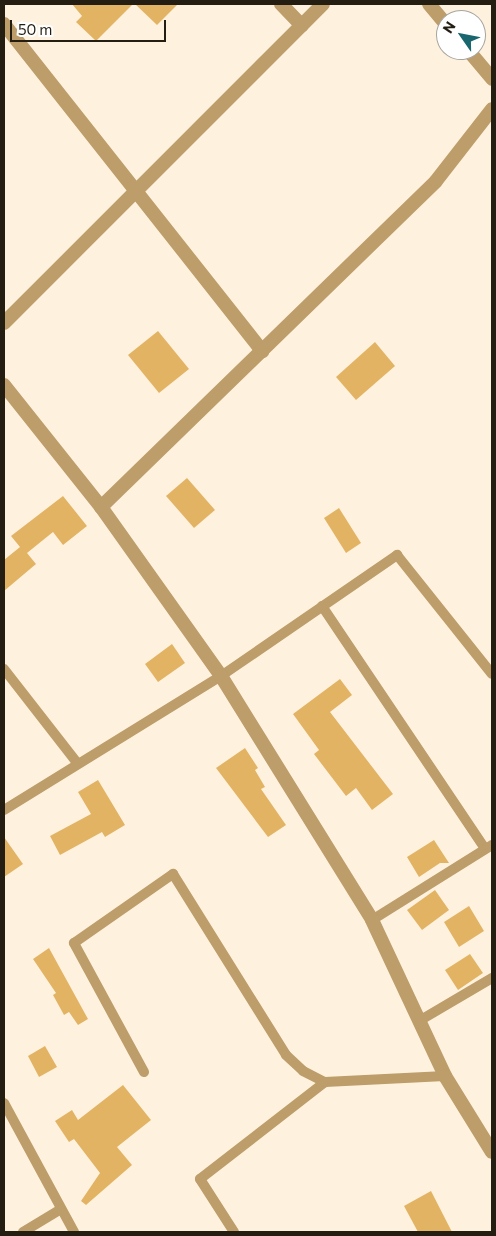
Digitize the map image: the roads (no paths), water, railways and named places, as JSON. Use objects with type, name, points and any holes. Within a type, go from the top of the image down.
[{"type":"street","points":[[282,4],[302,26]]},
{"type":"street","points":[[4,323],[137,193],[323,4]]},
{"type":"street","points":[[4,24],[262,351]]},
{"type":"street","points":[[476,60],[492,79]]},
{"type":"street","points":[[101,507],[436,181],[492,109]]},
{"type":"street","points":[[4,385],[101,507],[221,676],[372,920],[444,1076],[492,1152]]},
{"type":"lane","points":[[4,810],[221,676],[397,555],[492,674]]},
{"type":"lane","points":[[322,606],[488,846],[372,920]]},
{"type":"lane","points":[[4,669],[78,764]]},
{"type":"lane","points":[[144,1072],[74,943],[173,874],[286,1055],[303,1071],[325,1082],[444,1076]]},
{"type":"lane","points":[[419,1021],[492,978]]},
{"type":"lane","points":[[234,1232],[200,1179],[325,1082]]},
{"type":"lane","points":[[4,1103],[74,1232]]},
{"type":"lane","points":[[23,1232],[61,1209]]}]
